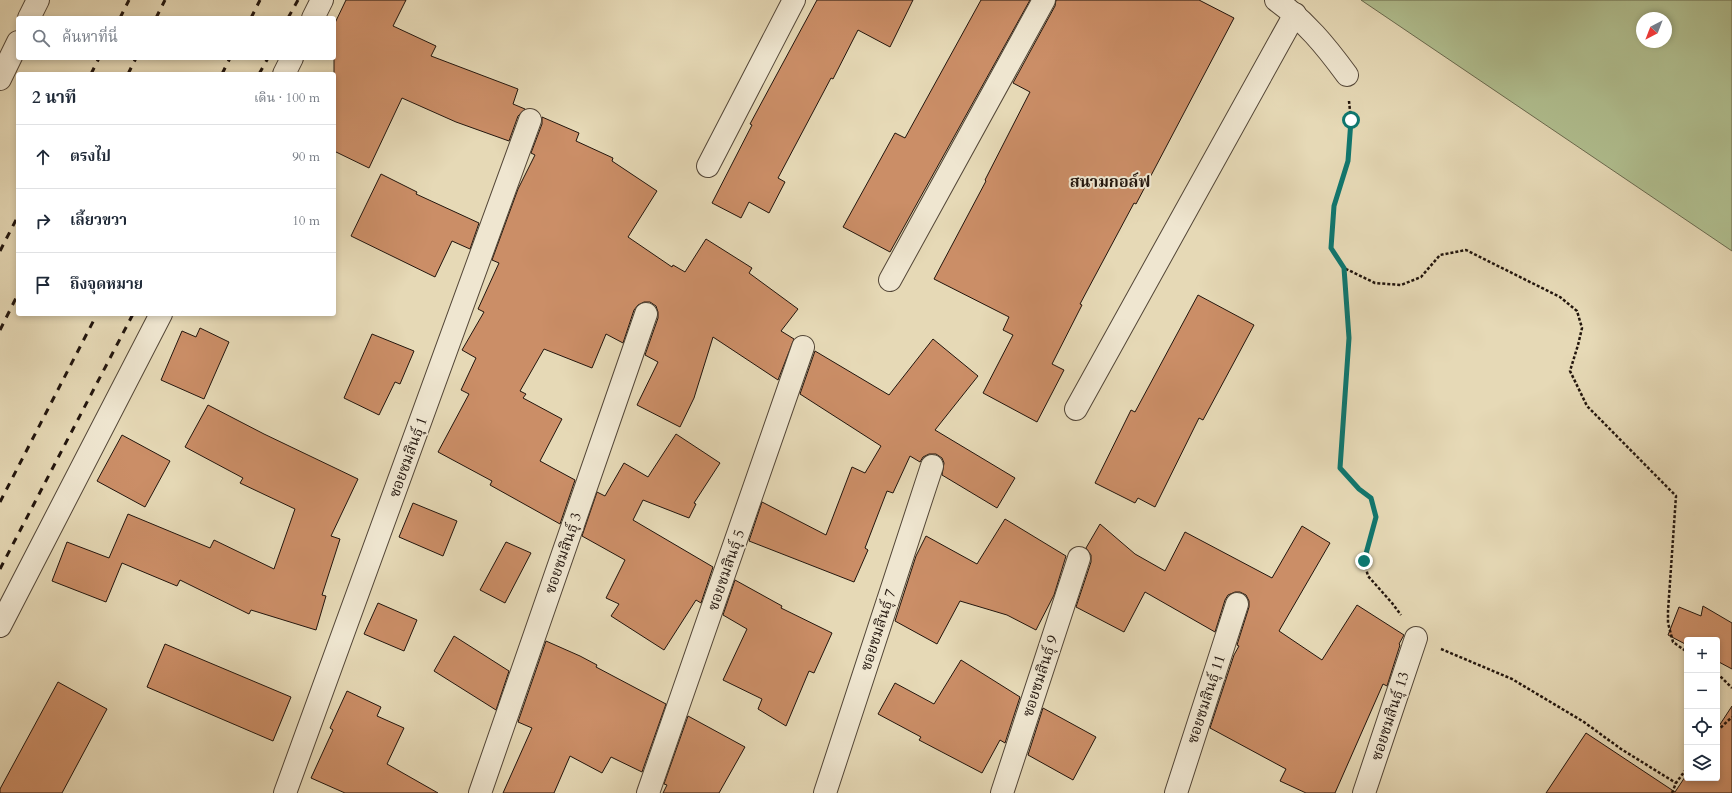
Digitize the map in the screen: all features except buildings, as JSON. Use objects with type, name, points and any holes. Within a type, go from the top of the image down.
[{"type":"street","points":[[30,16],[38,0]]},
{"type":"street","points":[[314,16],[322,0]]},
{"type":"street","points":[[708,166],[794,0]]},
{"type":"street","points":[[890,280],[1044,0]]},
{"type":"street","points":[[1276,0],[1295,14],[1325,45],[1347,75]]},
{"type":"street","points":[[1076,409],[1295,14]]},
{"type":"street","points":[[0,79],[10,47]]},
{"type":"street","points":[[285,72],[291,60]]},
{"type":"street","name":"ซอยชมสินธุ์ 1","points":[[285,793],[530,120]]},
{"type":"street","name":"ซอยชมสินธุ์ 3","points":[[480,793],[646,314]]},
{"type":"street","points":[[0,626],[159,316]]},
{"type":"street","name":"ซอยชมสินธุ์ 5","points":[[648,793],[803,347]]},
{"type":"street","name":"ซอยชมสินธุ์ 7","points":[[825,793],[932,466]]},
{"type":"street","name":"ซอยชมสินธุ์ 9","points":[[1002,793],[1079,558]]},
{"type":"street","name":"ซอยชมสินธุ์ 11","points":[[1176,793],[1237,604]]},
{"type":"street","name":"ซอยชมสินธุ์ 13","points":[[1364,793],[1416,638]]},
{"type":"path","points":[[1347,75],[1351,120],[1348,161],[1334,206],[1331,248],[1344,268],[1349,338],[1340,468],[1359,489],[1371,498],[1376,517],[1364,561],[1368,576],[1392,603],[1416,638],[1512,679],[1584,722],[1621,749],[1676,783]]},
{"type":"path","points":[[1344,268],[1375,282],[1401,285],[1421,278],[1440,255],[1466,250],[1560,297],[1578,311],[1582,328],[1570,370],[1586,406],[1676,496],[1668,623],[1673,642],[1684,650]]},
{"type":"path","points":[[1720,676],[1732,688]]},
{"type":"path","points":[[1720,728],[1732,717]]},
{"type":"path","points":[[1672,793],[1676,783],[1684,772]]},
{"type":"green space","points":[[1361,0],[1732,0],[1732,251]]},
{"type":"railway","points":[[121,16],[129,0]]},
{"type":"railway","points":[[157,16],[165,0]]},
{"type":"railway","points":[[252,16],[260,0]]},
{"type":"railway","points":[[289,16],[298,0]]},
{"type":"railway","points":[[92,72],[98,60]]},
{"type":"railway","points":[[129,72],[135,60]]},
{"type":"railway","points":[[223,72],[229,60]]},
{"type":"railway","points":[[260,72],[267,60]]},
{"type":"railway","points":[[0,251],[16,220]]},
{"type":"railway","points":[[0,330],[16,298]]},
{"type":"railway","points":[[0,502],[96,316]]},
{"type":"railway","points":[[0,569],[132,316]]},
{"type":"district","name":"สนามกอล์ฟ","points":[[1110,182]]},
{"type":"route","points":[[1351,120],[1348,161],[1334,206],[1331,248],[1344,268],[1349,338],[1340,468],[1359,489],[1371,498],[1376,517],[1364,561]]}]
